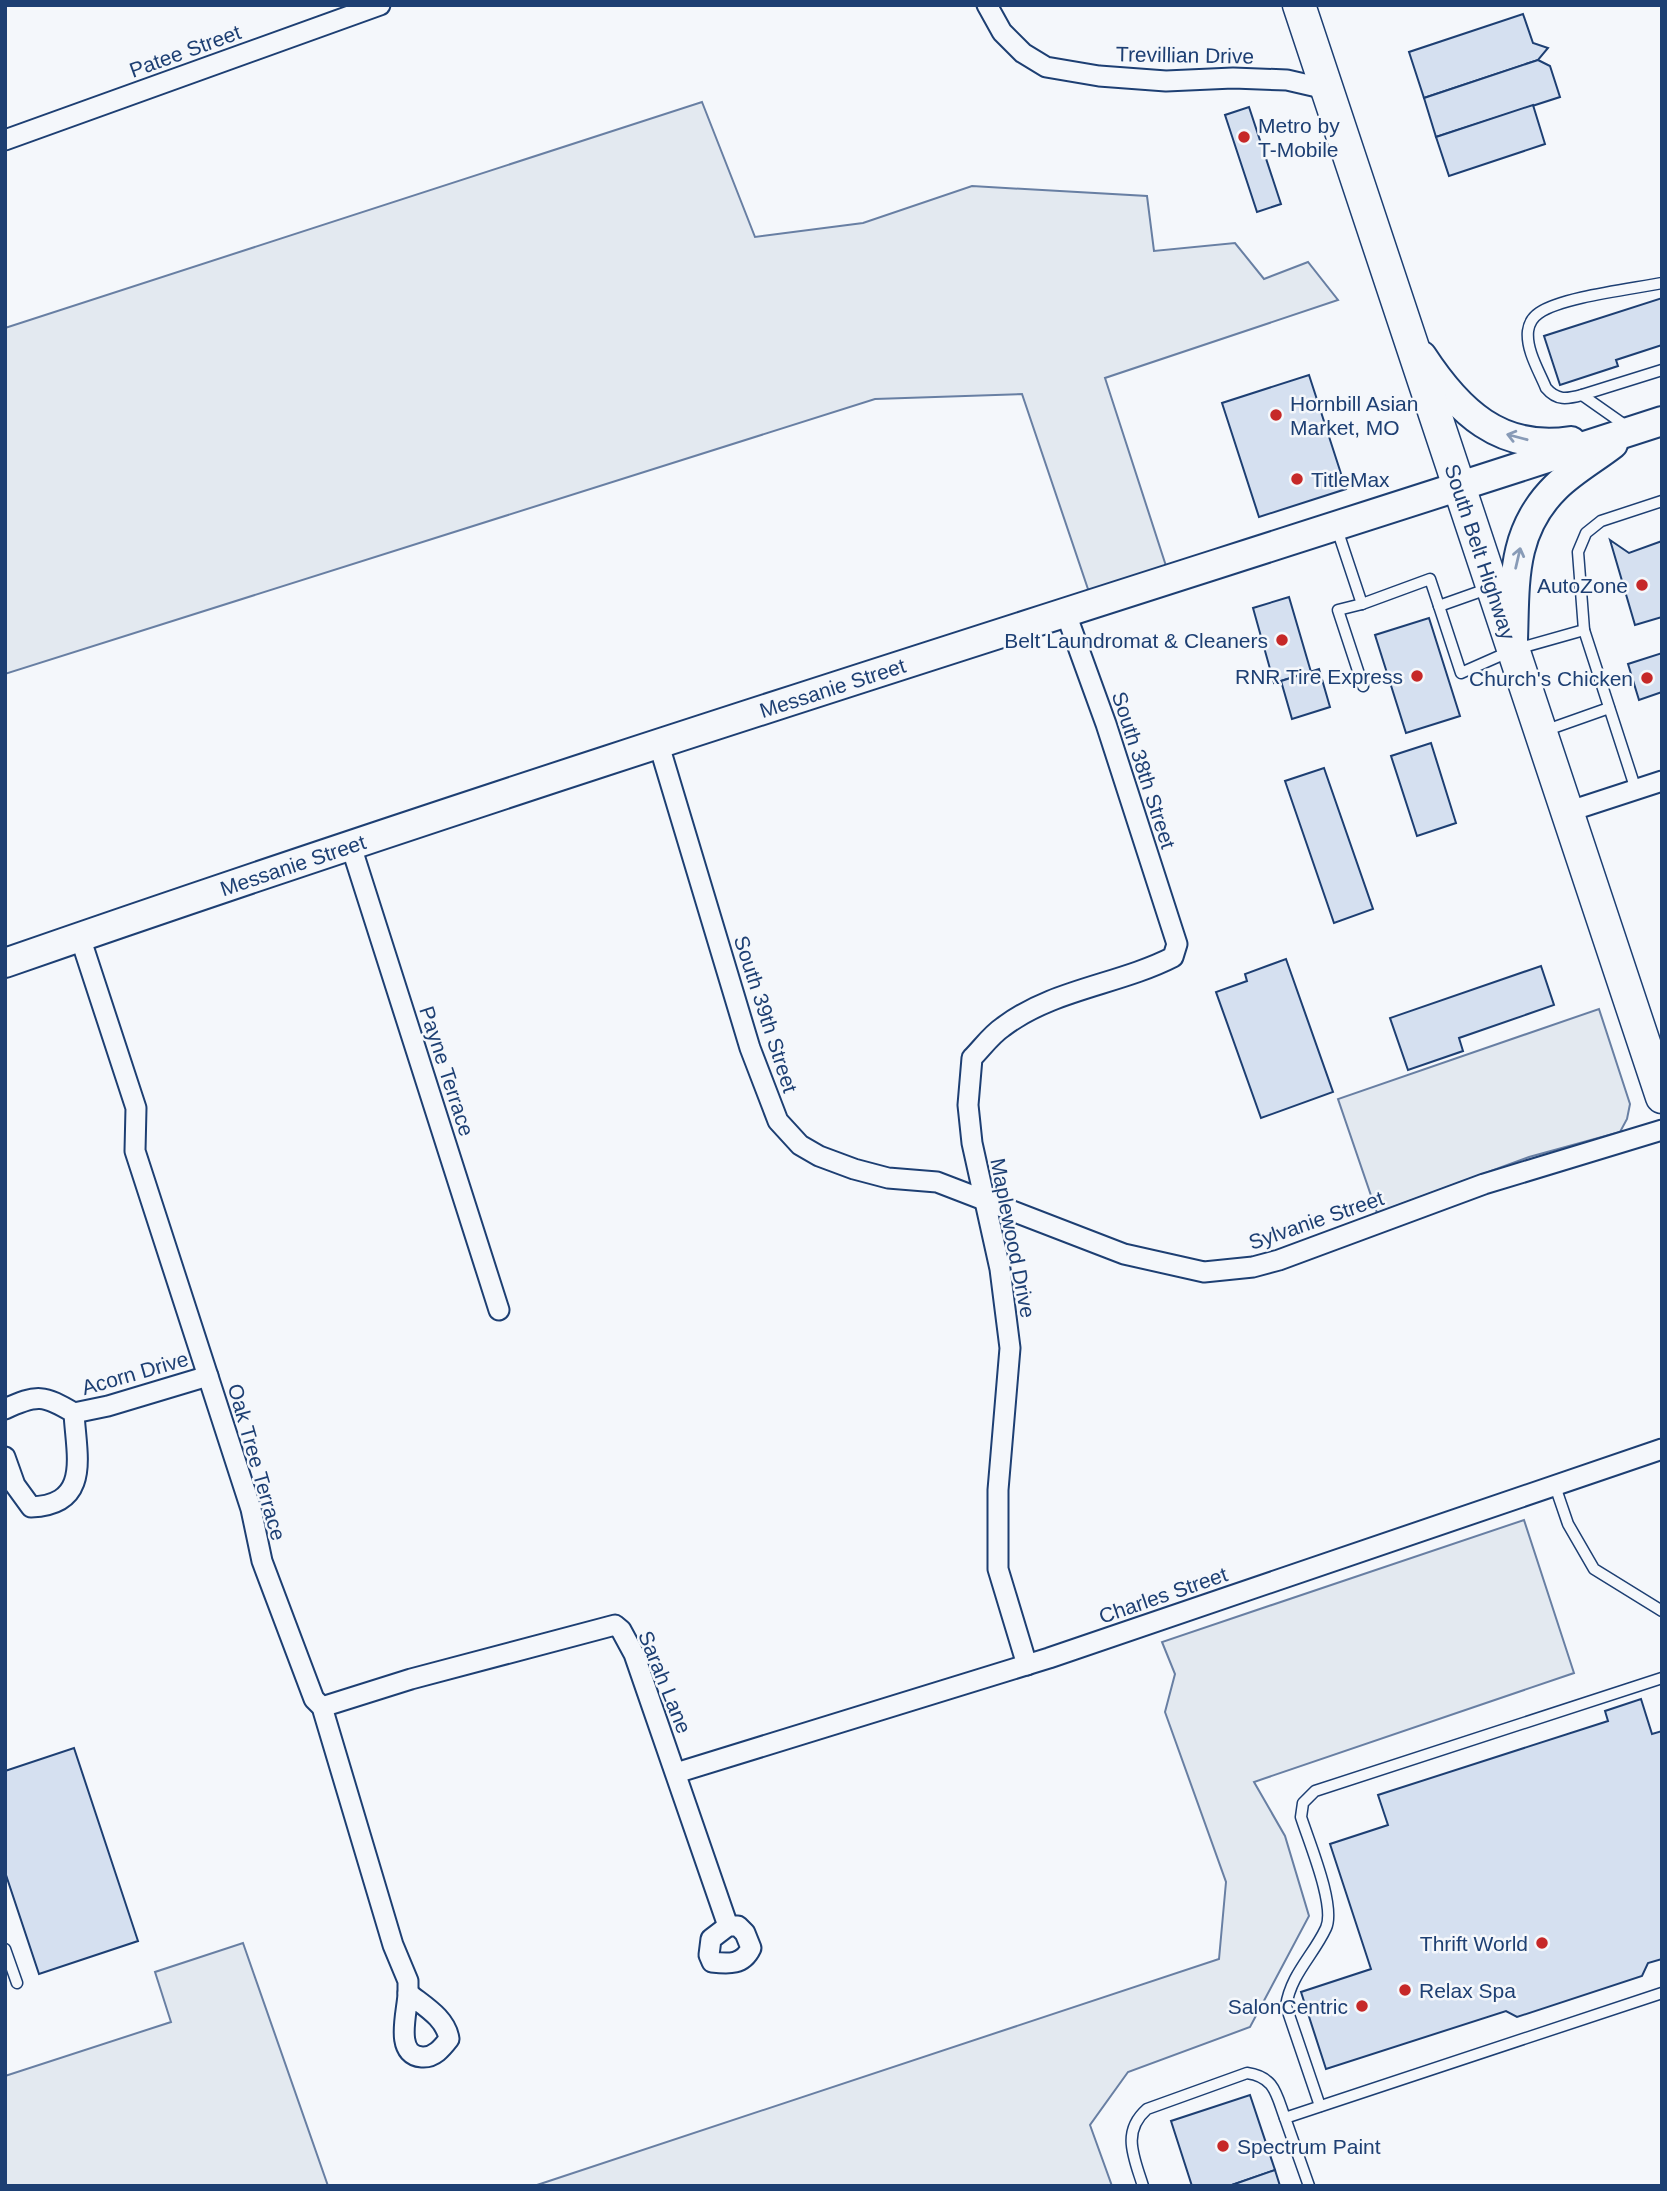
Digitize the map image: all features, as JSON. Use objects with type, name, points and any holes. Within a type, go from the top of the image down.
[{"type":"main road","name":"South Belt Highway","points":[[1299,5],[1662,1097]]},
{"type":"street","name":"Patee Street","points":[[5,140],[380,5]]},
{"type":"street","name":"Trevillian Drive","points":[[987,5],[1002,32],[1023,53],[1046,67],[1099,76],[1166,81],[1233,78],[1287,80],[1326,89]]},
{"type":"street","points":[[1407,333],[1443,388],[1487,428],[1521,440],[1553,444],[1632,430]]},
{"type":"street","name":"Messanie Street","points":[[5,963],[1065,611],[1662,421]]},
{"type":"street","points":[[1513,650],[1516,566],[1525,532],[1541,504],[1558,485],[1632,430]]},
{"type":"street","name":"South 38th Street","points":[[1065,611],[1106,724],[1177,944]]},
{"type":"street","name":"South 39th Street","points":[[659,745],[750,1048],[778,1121],[800,1145],[854,1170],[888,1178],[937,1182],[983,1200]]},
{"type":"street","points":[[1567,812],[1662,781]]},
{"type":"street","name":"Payne Terrace","points":[[351,846],[499,1310]]},
{"type":"street","name":"Oak Tree Terrace","points":[[80,937],[136,1108],[135,1151],[251,1509],[262,1561],[314,1699],[321,1707],[393,1945],[408,1981],[408,1993]]},
{"type":"street","name":"Maplewood Drive","points":[[1027,1665],[998,1569],[998,1490],[1010,1348],[1000,1269],[972,1143],[968,1105],[972,1058],[1002,1027],[1057,997],[1155,966],[1173,957],[1177,944]]},
{"type":"street","name":"Sylvanie Street","points":[[983,1200],[1124,1254],[1204,1272],[1253,1267],[1279,1260],[1484,1184],[1662,1130]]},
{"type":"street","name":"Acorn Drive","points":[[5,1409],[40,1396],[74,1413],[108,1406],[208,1376]]},
{"type":"street","name":"Acorn Drive","points":[[5,1457],[15,1485],[32,1507],[44,1506],[66,1495],[74,1484],[79,1468],[74,1413]]},
{"type":"street","name":"Charles Street","points":[[676,1773],[1027,1665],[1662,1449]]},
{"type":"street","name":"Sarah Lane","points":[[321,1707],[411,1679],[615,1625],[621,1630],[634,1654],[728,1926]]},
{"type":"lane","points":[[1662,283],[1549,307],[1532,320],[1528,330],[1529,344],[1546,388],[1557,398],[1583,396],[1662,370]]},
{"type":"lane","points":[[1583,396],[1632,430]]},
{"type":"lane","points":[[1636,790],[1584,630],[1578,552],[1586,533],[1601,521],[1662,501]]},
{"type":"lane","points":[[1335,526],[1362,604]]},
{"type":"lane","points":[[1363,686],[1338,610],[1430,579],[1461,673],[1513,650],[1584,630]]},
{"type":"lane","points":[[1439,606],[1492,588]]},
{"type":"lane","points":[[1540,732],[1609,708]]},
{"type":"lane","points":[[1555,1486],[1568,1524],[1594,1569],[1662,1611]]},
{"type":"lane","points":[[1320,2106],[1286,2006],[1289,1989],[1327,1926],[1329,1906],[1301,1817],[1303,1802],[1315,1791],[1662,1678]]},
{"type":"lane","points":[[5,1949],[17,1983]]},
{"type":"lane","points":[[1285,2118],[1662,1993]]},
{"type":"lane","points":[[1143,2186],[1133,2154],[1132,2134],[1135,2120],[1147,2109],[1247,2073],[1261,2075],[1272,2083],[1309,2186]]},
{"type":"shaded area","points":[[702,102],[755,237],[863,223],[972,186],[1147,196],[1154,251],[1235,243],[1264,279],[1308,262],[1338,300],[1105,378],[1167,569],[1089,592],[1022,394],[875,399],[5,674],[5,328]]},
{"type":"shaded area","points":[[1599,1009],[1630,1104],[1627,1119],[1620,1132],[1529,1157],[1377,1213],[1338,1099]]},
{"type":"shaded area","points":[[1524,1520],[1574,1673],[1254,1782],[1285,1836],[1309,1916],[1250,2027],[1128,2072],[1090,2125],[1112,2186],[534,2186],[1219,1959],[1226,1882],[1165,1712],[1175,1674],[1162,1642]]},
{"type":"shaded area","points":[[243,1943],[328,2186],[5,2186],[5,2076],[171,2022],[155,1972]]},
{"type":"building","points":[[1523,14],[1533,43],[1548,48],[1538,60],[1424,98],[1409,52]]},
{"type":"building","points":[[1538,60],[1550,66],[1560,97],[1436,137],[1424,98]]},
{"type":"building","points":[[1533,105],[1545,144],[1449,176],[1436,137]]},
{"type":"building","points":[[1249,107],[1281,204],[1257,212],[1225,115]]},
{"type":"building","points":[[1662,298],[1662,345],[1616,360],[1618,366],[1560,385],[1544,336]]},
{"type":"building","points":[[1309,375],[1346,489],[1259,517],[1222,403]]},
{"type":"building","name":"AutoZone","points":[[1610,540],[1629,553],[1662,541],[1662,617],[1635,625]]},
{"type":"building","name":"Belt Laundromat & Cleaners","points":[[1289,597],[1311,672],[1274,683],[1253,608]]},
{"type":"building","name":"RNR Tire Express","points":[[1429,618],[1460,716],[1406,733],[1375,635]]},
{"type":"building","name":"Church's Chicken","points":[[1662,653],[1662,692],[1639,700],[1628,664]]},
{"type":"building","points":[[1319,669],[1330,707],[1292,719],[1281,681]]},
{"type":"building","points":[[1431,743],[1456,823],[1417,836],[1391,756]]},
{"type":"building","points":[[1324,768],[1373,909],[1334,923],[1285,781]]},
{"type":"building","points":[[1286,959],[1333,1092],[1261,1118],[1216,992],[1247,981],[1245,974]]},
{"type":"building","points":[[1541,966],[1554,1005],[1459,1038],[1463,1051],[1408,1070],[1390,1018]]},
{"type":"building","points":[[1641,1699],[1652,1734],[1662,1731],[1662,1959],[1648,1963],[1642,1976],[1517,2017],[1506,2011],[1326,2069],[1301,1992],[1371,1969],[1330,1844],[1388,1825],[1378,1795],[1608,1721],[1605,1711]]},
{"type":"building","points":[[74,1748],[138,1941],[39,1974],[5,1872],[5,1771]]},
{"type":"building","name":"Spectrum Paint","points":[[1250,2095],[1275,2170],[1229,2186],[1192,2186],[1171,2121]]},
{"type":"building","points":[[1275,2170],[1280,2186],[1229,2186]]},
{"type":"place","name":"Metro by T-Mobile","points":[[1244,137]]},
{"type":"place","name":"Hornbill Asian Market, MO","points":[[1276,415]]},
{"type":"place","name":"TitleMax","points":[[1297,479]]},
{"type":"place","name":"AutoZone","points":[[1642,585]]},
{"type":"place","name":"Belt Laundromat & Cleaners","points":[[1282,640]]},
{"type":"place","name":"RNR Tire Express","points":[[1417,676]]},
{"type":"place","name":"Church's Chicken","points":[[1647,678]]},
{"type":"place","name":"Thrift World","points":[[1542,1943]]},
{"type":"place","name":"Relax Spa","points":[[1405,1990]]},
{"type":"place","name":"SalonCentric","points":[[1362,2006]]},
{"type":"place","name":"Spectrum Paint","points":[[1223,2146]]}]
